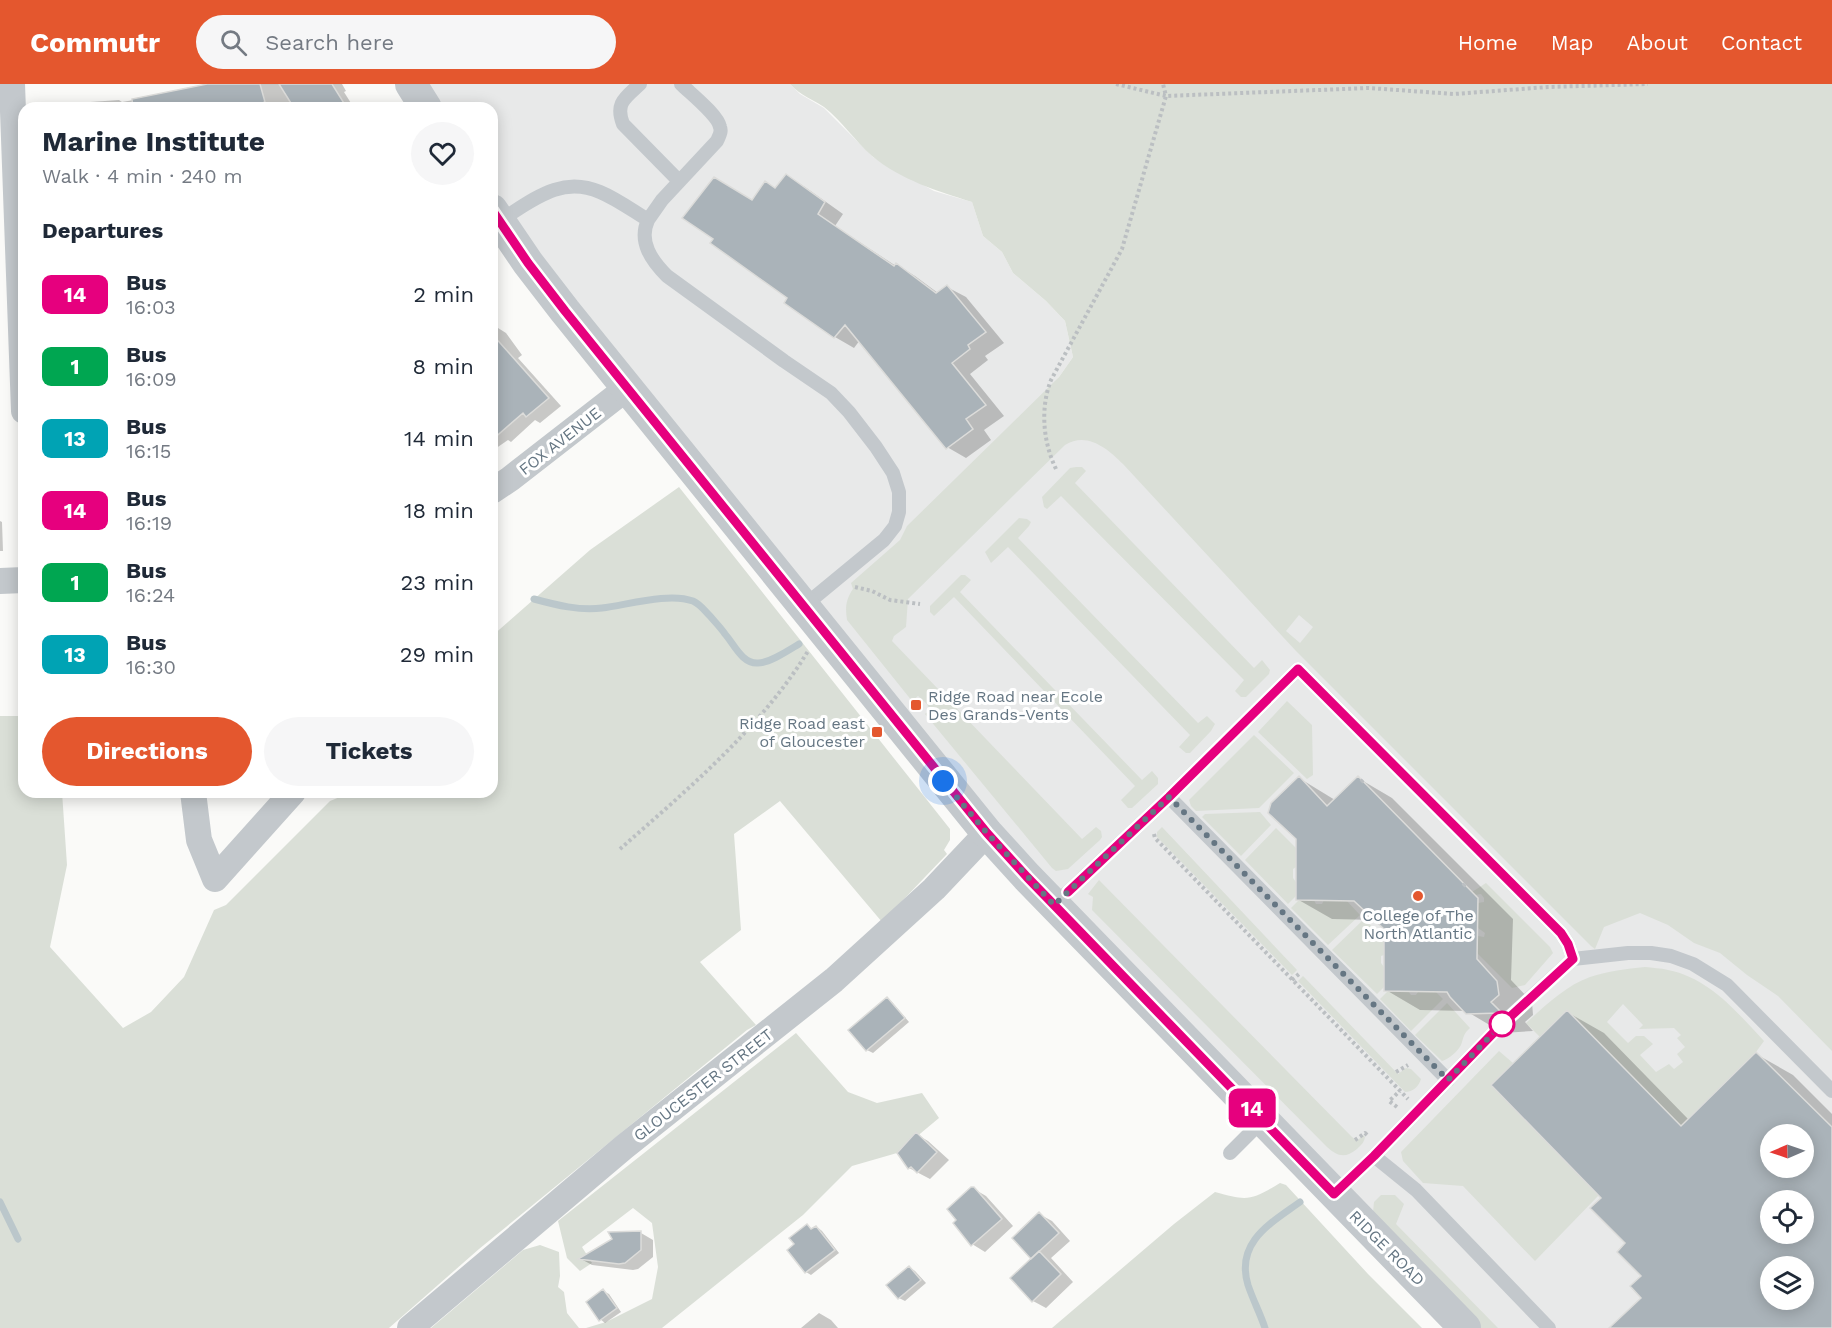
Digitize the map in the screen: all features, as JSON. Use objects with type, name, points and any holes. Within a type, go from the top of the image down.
[{"type":"street","points":[[12,84],[8,198],[18,281]]},
{"type":"street","points":[[411,84],[422,102]]},
{"type":"street","name":"RIDGE ROAD","points":[[498,219],[528,263],[627,388],[987,833],[1054,905],[1465,1328]]},
{"type":"street","name":"FOX AVENUE","points":[[498,487],[627,388]]},
{"type":"street","points":[[0,581],[18,580]]},
{"type":"street","points":[[194,798],[199,840],[214,879],[288,798]]},
{"type":"street","name":"GLOUCESTER STREET","points":[[410,1328],[624,1147],[834,980],[927,896],[987,833]]},
{"type":"lane","points":[[640,84],[622,102],[619,112],[623,124],[679,181]]},
{"type":"lane","points":[[681,84],[713,116],[720,125],[721,132],[717,141],[662,200],[648,220],[644,230],[647,248],[655,263],[667,276],[831,393],[849,411],[876,447],[893,473],[899,492],[899,512],[895,526],[813,617]]},
{"type":"lane","points":[[498,215],[551,191],[578,185],[602,192],[648,220]]},
{"type":"lane","points":[[1054,905],[1169,797],[1298,669],[1561,933],[1573,959]]},
{"type":"lane","points":[[1169,797],[1448,1080]]},
{"type":"lane","points":[[1334,1194],[1503,1023],[1573,959],[1651,953],[1671,956],[1693,964],[1727,985],[1832,1091]]},
{"type":"lane","points":[[1230,1153],[1263,1120]]},
{"type":"lane","points":[[1374,1156],[1416,1190],[1549,1328]]},
{"type":"path","points":[[1116,84],[1166,96],[1369,88],[1454,94],[1548,87],[1648,84]]},
{"type":"path","points":[[1056,469],[1050,456],[1044,422],[1046,391],[1122,249],[1166,96],[1163,84]]},
{"type":"path","points":[[851,586],[872,591],[890,600],[920,604]]},
{"type":"path","points":[[620,849],[676,800],[764,712],[801,662],[813,617]]},
{"type":"path","points":[[1154,831],[1155,838],[1400,1091],[1408,1099],[1416,1093]]},
{"type":"path","points":[[1293,980],[1299,974]]},
{"type":"path","points":[[1396,1072],[1407,1065],[1412,1065]]},
{"type":"path","points":[[1399,1107],[1395,1107],[1389,1101],[1400,1091]]},
{"type":"shaded area","points":[[411,84],[790,84],[800,94],[824,108],[873,157],[934,191],[972,202],[983,236],[1002,252],[1013,273],[1046,301],[1065,321],[1073,357],[1047,391],[1832,974],[1832,1328],[1465,1328],[1027,877],[498,217],[498,102],[422,102]]},
{"type":"shaded area","points":[[790,84],[1832,84],[1832,1051],[1778,996],[1720,953],[1694,943],[1668,925],[1640,913],[1604,927],[1595,949],[1591,946],[1296,651],[1123,464],[1097,444],[1081,440],[1065,445],[908,599],[906,627],[894,636],[892,641],[1082,839],[1096,827],[1101,831],[1100,840],[1068,869],[1056,871],[1052,868],[925,714],[930,710],[927,704],[918,696],[912,701],[847,620],[846,607],[853,589],[851,583],[900,540],[907,526],[1059,377],[1073,357],[1065,321],[1046,301],[1013,273],[1002,252],[983,236],[972,202],[920,184],[895,172],[872,156],[824,107]],"holes":[[[1299,615],[1313,627],[1300,643],[1286,631]]]},
{"type":"shaded area","points":[[1082,467],[1086,471],[1075,483],[1254,668],[1262,660],[1270,670],[1269,674],[1246,697],[1241,697],[1235,691],[1244,680],[1061,496],[1047,509],[1044,507],[1042,497],[1070,468]]},
{"type":"shaded area","points":[[679,487],[950,829],[950,840],[944,850],[947,854],[882,922],[780,801],[734,834],[741,930],[700,962],[756,1025],[479,1249],[389,1328],[0,1328],[0,716],[18,716],[18,798],[62,798],[67,865],[50,947],[123,1028],[151,1012],[184,977],[214,910],[226,905],[330,801],[337,798],[498,798],[498,631],[590,550]]},
{"type":"shaded area","points":[[1019,518],[1031,522],[1018,538],[1198,723],[1207,716],[1215,724],[1190,753],[1186,753],[1179,747],[1190,735],[1008,547],[991,563],[985,552]]},
{"type":"shaded area","points":[[961,575],[971,580],[960,592],[1142,780],[1152,771],[1158,778],[1158,784],[1132,808],[1128,808],[1121,800],[1135,786],[954,597],[934,616],[930,612],[930,606]]},
{"type":"shaded area","points":[[1287,701],[1312,725],[1313,775],[1307,779],[1258,732]]},
{"type":"shaded area","points":[[1254,735],[1294,773],[1259,808],[1196,811],[1189,800]]},
{"type":"shaded area","points":[[1260,812],[1271,825],[1241,856],[1202,817],[1205,814]]},
{"type":"shaded area","points":[[1162,827],[1297,970],[1292,975],[1157,837],[1157,832]]},
{"type":"shaded area","points":[[1276,828],[1296,848],[1296,867],[1293,869],[1293,878],[1296,882],[1296,896],[1288,904],[1245,860]]},
{"type":"shaded area","points":[[1099,880],[1352,1137],[1357,1141],[1363,1135],[1365,1137],[1357,1149],[1349,1154],[1341,1155],[1327,1147],[1092,910],[1093,897],[1088,894]]},
{"type":"shaded area","points":[[1486,883],[1550,947],[1553,953],[1525,985],[1512,988],[1477,953],[1478,936],[1484,937],[1485,933],[1478,928],[1478,903],[1484,902],[1484,898],[1481,894],[1475,895],[1472,892]]},
{"type":"shaded area","points":[[1299,900],[1314,900],[1316,904],[1322,904],[1324,900],[1346,900],[1360,915],[1328,945],[1291,908]]},
{"type":"shaded area","points":[[1364,919],[1384,938],[1384,955],[1381,956],[1381,963],[1384,967],[1384,987],[1377,994],[1332,950]]},
{"type":"shaded area","points":[[1645,967],[1683,974],[1709,988],[1764,1041],[1756,1052],[1681,1126],[1567,1010],[1540,1037],[1526,1023],[1556,997],[1581,981],[1604,973]],"holes":[[[1623,1004],[1643,1025],[1639,1029],[1674,1028],[1681,1035],[1677,1038],[1685,1047],[1677,1054],[1683,1062],[1674,1069],[1669,1064],[1656,1072],[1640,1055],[1653,1044],[1644,1036],[1636,1036],[1628,1043],[1607,1022]]]},
{"type":"shaded area","points":[[1303,976],[1398,1074],[1406,1068],[1411,1069],[1421,1079],[1413,1090],[1405,1092],[1298,981]]},
{"type":"shaded area","points":[[1388,991],[1408,991],[1411,995],[1416,995],[1418,992],[1436,992],[1443,999],[1411,1031],[1380,999]]},
{"type":"shaded area","points":[[1447,1003],[1470,1028],[1458,1050],[1442,1061],[1415,1035]]},
{"type":"shaded area","points":[[796,1033],[848,1092],[877,1103],[922,1093],[939,1118],[897,1153],[852,1166],[803,1215],[662,1328],[586,1328],[606,1322],[652,1299],[658,1267],[652,1223],[633,1208],[582,1247],[592,1263],[580,1271],[567,1258],[558,1221]]},
{"type":"shaded area","points":[[1499,1051],[1513,1063],[1491,1085],[1599,1195],[1535,1261],[1463,1186],[1423,1183],[1403,1161],[1401,1152]]},
{"type":"shaded area","points":[[1280,1183],[1286,1185],[1368,1274],[1422,1328],[1052,1328],[1215,1192],[1249,1198]]},
{"type":"shaded area","points":[[1381,1195],[1395,1195],[1404,1204],[1396,1224],[1498,1328],[1481,1328],[1379,1222],[1373,1212],[1374,1202]]},
{"type":"shaded area","points":[[540,1245],[559,1252],[558,1287],[564,1292],[567,1313],[579,1328],[431,1328],[523,1250]]},
{"type":"building","points":[[207,84],[260,84],[265,102],[132,102],[132,99]]},
{"type":"building","points":[[279,84],[332,84],[343,102],[290,102]]},
{"type":"building","points":[[786,174],[825,202],[818,214],[894,266],[896,263],[936,293],[947,285],[986,332],[968,345],[970,349],[952,363],[986,405],[966,419],[973,429],[946,449],[845,325],[834,338],[784,303],[787,298],[710,243],[713,239],[682,218],[714,177],[752,200],[765,181],[775,188]]},
{"type":"building","points":[[498,341],[549,398],[526,417],[523,413],[498,435]]},
{"type":"building","name":"College of The North Atlantic","points":[[1299,776],[1327,806],[1358,776],[1478,898],[1477,959],[1497,981],[1499,995],[1491,1002],[1500,1013],[1466,1014],[1447,992],[1384,991],[1384,929],[1354,901],[1296,900],[1296,839],[1268,813],[1271,803]]},
{"type":"building","points":[[887,997],[905,1018],[866,1051],[848,1030]]},
{"type":"building","points":[[1567,1010],[1681,1126],[1756,1052],[1832,1127],[1832,1328],[1609,1328],[1641,1298],[1630,1286],[1641,1276],[1617,1252],[1625,1243],[1590,1208],[1601,1198],[1491,1085]]},
{"type":"building","points":[[916,1132],[937,1152],[917,1173],[911,1167],[908,1169],[897,1153]]},
{"type":"building","points":[[971,1187],[974,1187],[1002,1219],[971,1246],[953,1223],[956,1220],[947,1209]]},
{"type":"building","points":[[1039,1212],[1059,1233],[1031,1259],[1012,1238]]},
{"type":"building","points":[[807,1224],[811,1229],[816,1226],[835,1250],[805,1273],[787,1250],[794,1244],[789,1238]]},
{"type":"building","points":[[641,1231],[641,1250],[625,1263],[578,1259],[612,1239],[608,1232]]},
{"type":"building","points":[[1039,1251],[1061,1274],[1032,1302],[1010,1278]]},
{"type":"building","points":[[909,1266],[921,1280],[898,1299],[886,1285]]},
{"type":"building","points":[[603,1289],[617,1308],[599,1321],[586,1302]]},
{"type":"waterway","points":[[534,599],[585,609],[660,598],[693,601],[710,616],[739,653],[752,662],[768,661],[799,644]]},
{"type":"waterway","points":[[0,1202],[18,1239]]},
{"type":"waterway","points":[[1265,1328],[1248,1285],[1245,1270],[1247,1257],[1258,1235],[1300,1202]]},
{"type":"bus line","name":"14","points":[[498,219],[565,311],[987,833],[1334,1194],[1499,1027],[1573,959],[1561,933],[1298,669],[1116,849],[1068,892]]},
{"type":"place","name":"Ridge Road near Ecole Des Grands-Vents","points":[[916,705]]},
{"type":"place","name":"Ridge Road east of Gloucester","points":[[877,732]]},
{"type":"place","name":"College of The North Atlantic","points":[[1418,896]]},
{"type":"route","points":[[943,781],[987,833],[1054,905],[1169,797],[1448,1080],[1502,1024]]}]
